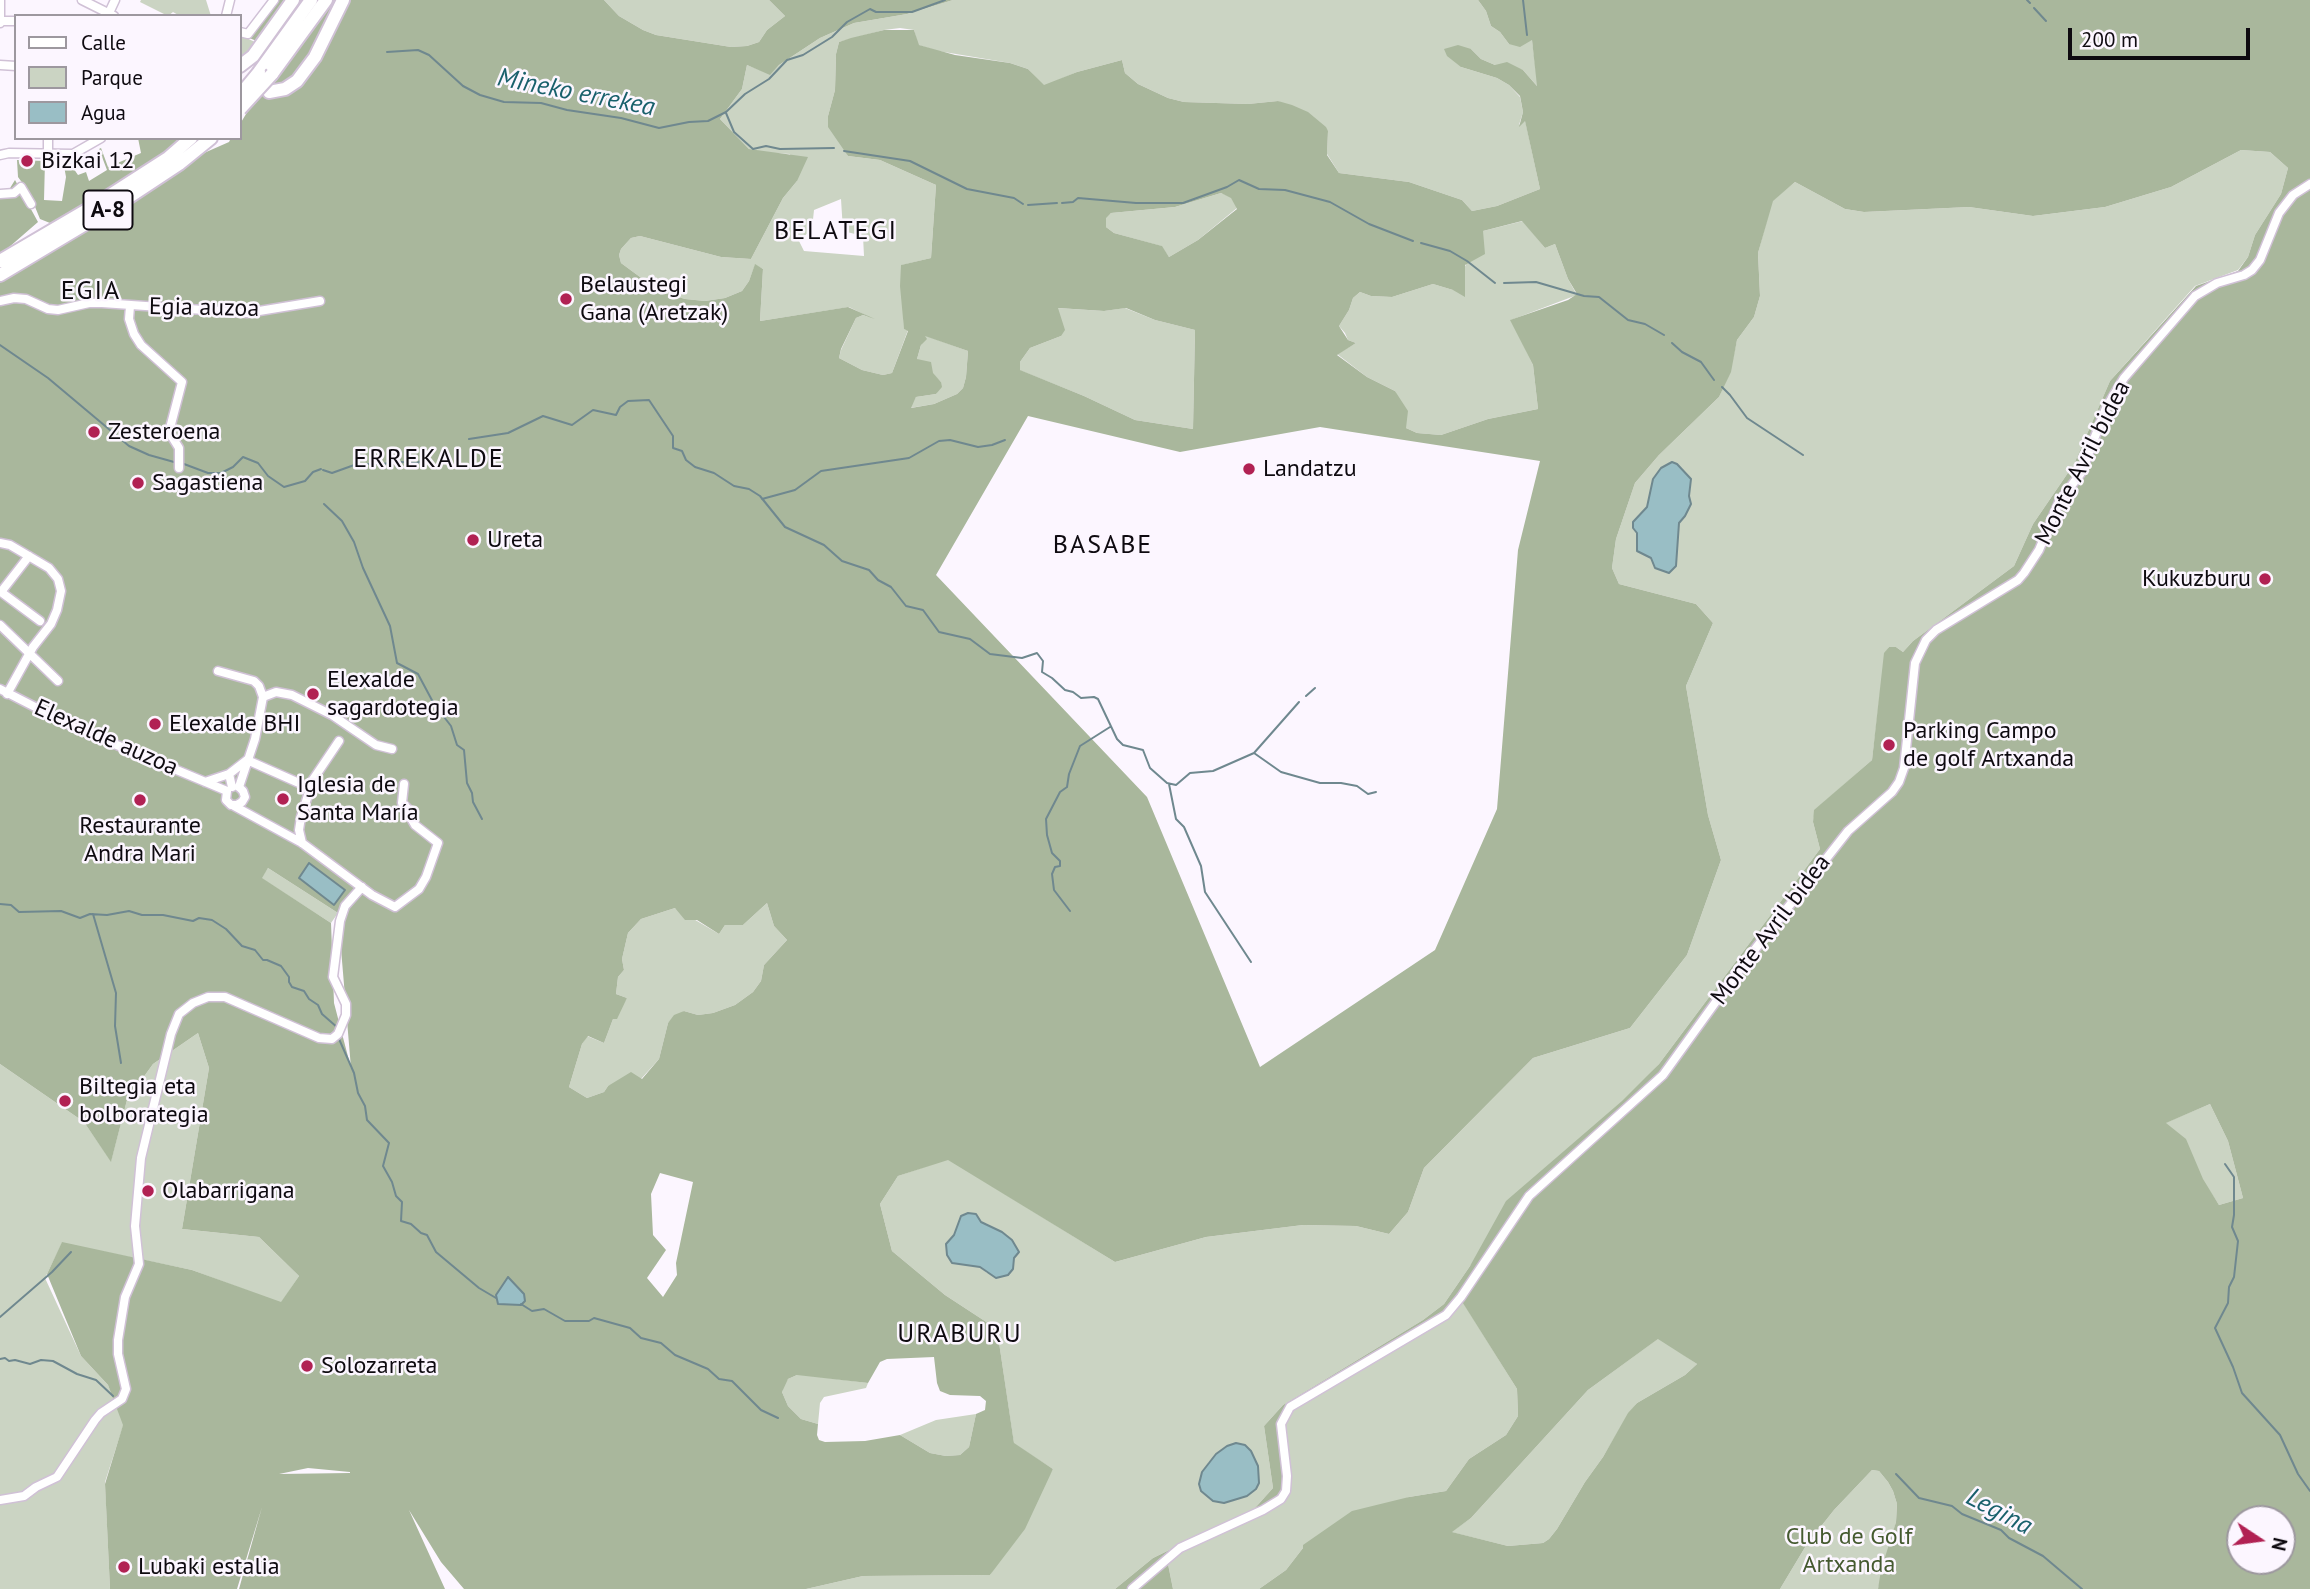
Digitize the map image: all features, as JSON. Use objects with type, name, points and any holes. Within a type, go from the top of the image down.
[{"type":"highway","points":[[242,64],[253,56],[293,0]]},
{"type":"highway","points":[[242,93],[311,0]]},
{"type":"highway","points":[[242,107],[272,74],[326,0]]},
{"type":"highway","points":[[269,92],[285,89],[297,81],[315,58],[343,0]]},
{"type":"highway","name":"A-8","points":[[0,261],[145,173],[189,140]]},
{"type":"highway","name":"A-8","points":[[0,275],[117,205],[179,164],[209,140]]},
{"type":"street","points":[[0,0],[0,22]]},
{"type":"street","points":[[82,0],[109,14]]},
{"type":"street","points":[[242,32],[248,34],[274,0]]},
{"type":"street","points":[[48,140],[48,155]]},
{"type":"street","points":[[0,155],[73,154],[98,140]]},
{"type":"street","name":"Monte Avril bidea","points":[[1132,1589],[1180,1548],[1281,1499],[1286,1491],[1287,1476],[1281,1424],[1290,1406],[1446,1315],[1529,1196],[1663,1075],[1741,967],[1836,845],[1892,792],[1899,782],[1904,768],[1915,663],[1926,640],[1936,630],[2018,580],[2024,573],[2039,550],[2059,502],[2081,472],[2106,408],[2124,378],[2195,296],[2217,283],[2252,270],[2260,260],[2279,213],[2293,195],[2310,184]]},
{"type":"street","points":[[0,194],[13,193],[21,187],[31,204]]},
{"type":"street","name":"Egia auzoa","points":[[0,301],[26,299],[48,309],[58,310],[89,303],[247,313],[320,301]]},
{"type":"street","name":"Egia auzoa","points":[[130,306],[129,319],[141,345],[182,382],[169,432],[179,448],[179,468]]},
{"type":"street","name":"Elexalde auzoa","points":[[0,543],[29,556],[54,573],[61,591],[55,615],[4,692],[76,728],[205,782],[232,788]]},
{"type":"street","points":[[29,556],[1,592],[40,621]]},
{"type":"street","points":[[0,625],[30,653]]},
{"type":"street","name":"Elexalde auzoa","points":[[30,653],[58,681]]},
{"type":"street","points":[[218,671],[254,681],[263,697],[257,733],[247,760],[226,800],[302,844],[395,907],[419,889],[439,842],[415,825],[410,811],[402,803],[404,784]]},
{"type":"street","points":[[263,697],[276,692],[292,695],[332,715],[376,745],[392,750]]},
{"type":"street","points":[[302,844],[301,817],[309,792],[308,787],[339,741]]},
{"type":"street","points":[[205,782],[229,774],[247,760]]},
{"type":"street","points":[[247,760],[308,787]]},
{"type":"street","points":[[229,774],[232,788]]},
{"type":"street","points":[[232,788],[243,791],[244,800],[234,806]]},
{"type":"street","points":[[0,1500],[24,1496],[57,1477],[94,1420],[122,1399],[125,1389],[118,1340],[125,1297],[139,1264],[135,1226],[141,1158],[171,1034],[179,1014],[193,1003],[208,997],[225,997],[319,1038],[332,1039],[338,1034],[345,1016],[346,1004],[333,977],[341,914],[362,887]]},
{"type":"green space","points":[[206,0],[210,14],[164,14],[140,2]]},
{"type":"green space","points":[[273,0],[287,0],[259,42],[247,37]]},
{"type":"green space","points":[[315,0],[604,0],[619,16],[656,35],[731,47],[759,42],[767,30],[785,16],[769,0],[953,0],[907,14],[854,23],[820,38],[779,65],[770,75],[747,65],[742,89],[720,119],[749,149],[808,157],[797,181],[783,198],[751,259],[721,257],[640,236],[631,238],[619,255],[621,263],[659,291],[685,299],[705,301],[725,298],[742,291],[755,264],[763,269],[760,321],[848,307],[875,319],[863,315],[856,318],[839,358],[862,370],[883,375],[892,373],[908,331],[904,329],[901,265],[931,258],[936,185],[880,160],[848,156],[828,127],[835,90],[839,42],[851,38],[884,30],[914,30],[919,45],[955,55],[1010,63],[1028,69],[1044,85],[1077,72],[1122,60],[1125,73],[1138,84],[1168,98],[1184,102],[1248,104],[1278,101],[1308,112],[1326,127],[1327,155],[1339,173],[1409,182],[1462,200],[1472,211],[1497,206],[1540,189],[1525,121],[1519,127],[1523,112],[1520,96],[1497,78],[1461,67],[1447,56],[1444,49],[1458,45],[1471,49],[1481,59],[1495,65],[1507,62],[1523,70],[1537,86],[1532,40],[1520,47],[1509,44],[1500,32],[1491,26],[1486,11],[1478,0],[2310,0],[2310,1589],[1878,1589],[1896,1522],[1897,1504],[1888,1482],[1879,1471],[1872,1470],[1834,1510],[1807,1544],[1780,1589],[1259,1589],[1286,1570],[1303,1545],[1352,1511],[1446,1491],[1469,1459],[1506,1435],[1518,1416],[1517,1389],[1461,1300],[1435,1327],[1341,1379],[1283,1416],[1285,1493],[1278,1506],[1188,1547],[1168,1564],[1173,1589],[1115,1589],[1153,1558],[1255,1508],[1273,1488],[1264,1426],[1283,1405],[1423,1320],[1444,1304],[1470,1266],[1506,1201],[1622,1101],[1659,1064],[1820,849],[1813,822],[1814,810],[1872,760],[1884,653],[1889,647],[1896,647],[1903,652],[1913,641],[2014,566],[2033,524],[2074,464],[2110,381],[2196,286],[2238,271],[2248,257],[2255,235],[2281,194],[2288,168],[2270,152],[2241,150],[2171,187],[2105,207],[2033,216],[1969,207],[1864,212],[1845,209],[1795,182],[1773,201],[1758,253],[1760,296],[1754,317],[1737,340],[1731,372],[1719,397],[1659,455],[1635,483],[1616,539],[1612,568],[1619,584],[1696,604],[1713,623],[1686,686],[1708,815],[1721,860],[1687,955],[1630,1028],[1533,1058],[1424,1168],[1408,1212],[1389,1234],[1356,1226],[1303,1225],[1206,1237],[1115,1262],[948,1160],[898,1176],[880,1204],[892,1251],[945,1295],[997,1329],[1014,1443],[1053,1469],[1025,1529],[990,1575],[863,1576],[806,1589],[464,1589],[441,1562],[409,1510],[445,1589],[239,1589],[262,1507],[237,1589],[110,1589],[105,1484],[123,1425],[108,1385],[81,1356],[47,1274],[62,1242],[192,1270],[281,1302],[299,1276],[259,1237],[182,1229],[209,1068],[198,1033],[153,1064],[127,1100],[111,1162],[84,1122],[0,1064],[0,275],[179,164],[230,140],[242,140],[242,121]],"holes":[[[1221,193],[1231,198],[1237,209],[1198,240],[1169,257],[1162,246],[1114,233],[1106,227],[1106,218],[1111,213],[1175,207]],[[1522,221],[1545,248],[1555,244],[1568,279],[1577,294],[1568,300],[1510,320],[1533,365],[1538,409],[1488,419],[1441,435],[1417,433],[1406,428],[1408,411],[1395,391],[1367,377],[1337,355],[1356,343],[1348,340],[1339,326],[1353,298],[1360,292],[1371,296],[1392,297],[1433,284],[1465,297],[1465,265],[1485,254],[1483,231]],[[1058,308],[1104,311],[1126,308],[1155,320],[1195,330],[1193,429],[1135,420],[1020,370],[1020,362],[1030,348],[1061,336],[1065,330]],[[925,336],[968,351],[966,377],[963,388],[957,394],[934,404],[911,408],[916,397],[936,394],[942,387],[933,373],[931,362],[917,359],[921,345],[927,339]],[[1028,416],[1180,452],[1320,427],[1540,461],[1518,550],[1497,809],[1435,950],[1260,1067],[1147,797],[936,575]],[[268,868],[338,913],[351,1068],[334,1003],[331,923],[262,878]],[[767,903],[774,926],[787,940],[764,965],[761,981],[753,992],[735,1005],[713,1013],[698,1015],[684,1011],[674,1015],[668,1023],[659,1059],[642,1079],[631,1072],[608,1086],[604,1092],[587,1098],[569,1087],[582,1044],[588,1036],[604,1043],[613,1019],[617,1019],[627,998],[616,994],[618,977],[624,970],[622,959],[628,933],[641,919],[675,908],[685,920],[697,920],[719,934],[725,925],[743,925]],[[2210,1104],[2228,1141],[2243,1198],[2219,1205],[2203,1179],[2186,1139],[2166,1123]],[[660,1173],[693,1182],[676,1263],[677,1275],[663,1297],[647,1278],[666,1250],[653,1235],[651,1194]],[[1658,1339],[1697,1364],[1685,1375],[1637,1403],[1628,1413],[1603,1457],[1549,1539],[1543,1543],[1508,1546],[1452,1532],[1471,1518],[1588,1390]],[[934,1357],[940,1391],[950,1395],[980,1396],[986,1401],[985,1410],[976,1414],[969,1447],[960,1455],[930,1453],[900,1435],[865,1441],[819,1440],[818,1424],[801,1419],[788,1406],[782,1392],[788,1379],[797,1375],[868,1383],[880,1362],[887,1359]],[[308,1468],[350,1472],[350,1473],[279,1474]]]},
{"type":"green space","points":[[604,0],[769,0],[785,16],[767,30],[759,42],[731,47],[656,35],[619,16]]},
{"type":"green space","points":[[953,0],[1478,0],[1486,11],[1491,26],[1500,32],[1509,44],[1532,40],[1538,87],[1523,70],[1495,65],[1481,59],[1471,49],[1461,67],[1497,78],[1509,85],[1520,97],[1523,112],[1519,125],[1525,120],[1540,189],[1497,206],[1472,211],[1462,200],[1409,182],[1339,173],[1327,154],[1328,131],[1278,101],[1248,104],[1184,102],[1168,98],[1138,84],[1125,73],[1122,60],[1077,72],[1044,86],[1028,69],[918,45],[914,30],[900,28],[839,42],[835,90],[828,116],[848,156],[880,160],[936,185],[931,258],[902,265],[904,329],[908,330],[892,373],[883,375],[862,370],[839,358],[856,318],[863,315],[869,317],[849,307],[760,321],[763,269],[755,265],[742,291],[725,298],[705,301],[685,299],[659,291],[621,263],[621,249],[631,238],[640,236],[721,257],[751,259],[783,198],[797,181],[790,154],[749,149],[720,119],[742,89],[747,65],[770,74],[820,38],[854,23],[907,14]],"holes":[[[841,199],[843,231],[863,236],[864,256],[804,251],[799,241],[812,229],[814,210]]]},
{"type":"green space","points":[[242,36],[257,43],[242,59]]},
{"type":"green space","points":[[138,140],[181,140],[109,190],[50,223],[40,219],[29,192],[18,177],[17,160],[45,161],[44,200],[62,201],[66,177],[64,166],[69,162],[78,175],[86,172],[89,181],[107,170],[99,149],[101,148],[108,167],[141,153]]},
{"type":"green space","points":[[2241,150],[2270,152],[2288,168],[2281,194],[2255,235],[2248,257],[2238,270],[2195,286],[2110,381],[2074,464],[2033,524],[2014,566],[1913,641],[1903,652],[1896,647],[1889,647],[1885,653],[1872,760],[1815,810],[1813,822],[1820,849],[1659,1064],[1470,1266],[1444,1304],[1423,1320],[1283,1405],[1264,1426],[1273,1488],[1255,1508],[1153,1558],[1115,1589],[806,1589],[863,1576],[990,1575],[1053,1469],[1014,1444],[997,1329],[945,1295],[892,1251],[880,1204],[898,1176],[948,1159],[1115,1262],[1206,1237],[1303,1225],[1356,1226],[1389,1234],[1408,1212],[1424,1168],[1533,1058],[1630,1028],[1687,955],[1721,860],[1708,815],[1686,686],[1713,623],[1696,604],[1619,584],[1612,568],[1616,539],[1635,483],[1659,455],[1719,397],[1730,372],[1737,340],[1754,317],[1760,296],[1758,253],[1772,201],[1795,182],[1845,209],[1864,212],[1969,207],[2033,216],[2105,207],[2171,187]],"holes":[[[985,1223],[1002,1232],[987,1273],[980,1267],[970,1266],[946,1244],[954,1235]],[[1227,1446],[1247,1496],[1224,1503],[1213,1501],[1208,1463]]]},
{"type":"green space","points":[[15,180],[38,222],[0,255],[0,195],[7,193]]},
{"type":"green space","points":[[1221,193],[1231,197],[1237,208],[1198,240],[1169,257],[1161,246],[1114,233],[1106,227],[1105,218],[1111,213],[1175,207]]},
{"type":"green space","points":[[1523,221],[1545,248],[1555,244],[1577,295],[1511,320],[1533,365],[1538,409],[1488,419],[1441,435],[1417,433],[1406,428],[1395,391],[1367,377],[1337,354],[1356,343],[1348,340],[1339,326],[1353,298],[1360,292],[1371,296],[1392,297],[1433,284],[1453,290],[1483,231]]},
{"type":"green space","points":[[1057,308],[1104,311],[1125,308],[1155,320],[1195,330],[1193,429],[1135,420],[1019,370],[1020,362],[1030,348],[1061,336]]},
{"type":"green space","points":[[924,335],[968,351],[966,377],[963,388],[957,394],[934,404],[910,408],[916,397],[936,394],[941,382],[917,359]]},
{"type":"green space","points":[[268,868],[338,913],[331,923],[261,878]]},
{"type":"green space","points":[[767,903],[774,926],[787,940],[764,965],[761,981],[753,992],[735,1005],[698,1015],[684,1011],[668,1023],[659,1059],[641,1079],[608,1086],[604,1092],[587,1098],[569,1087],[587,1036],[604,1043],[613,1019],[627,998],[616,994],[618,977],[624,970],[622,959],[628,933],[641,919],[675,908],[719,934],[725,925],[743,925]]},
{"type":"green space","points":[[198,1033],[209,1068],[182,1229],[259,1237],[299,1276],[281,1303],[192,1270],[62,1243],[45,1278],[81,1356],[108,1385],[124,1423],[105,1482],[110,1589],[0,1589],[0,1064],[84,1122],[111,1161],[127,1100],[153,1064]]},
{"type":"green space","points":[[2210,1104],[2228,1141],[2243,1198],[2219,1205],[2165,1123]]},
{"type":"green space","points":[[1461,1299],[1517,1389],[1518,1416],[1506,1435],[1469,1459],[1446,1491],[1409,1497],[1303,1548],[1286,1570],[1259,1589],[1173,1589],[1168,1564],[1188,1547],[1278,1506],[1283,1416]]},
{"type":"green space","points":[[1659,1338],[1697,1364],[1685,1375],[1637,1403],[1549,1539],[1543,1543],[1508,1546],[1451,1532],[1471,1518],[1588,1390]]},
{"type":"green space","points":[[797,1375],[868,1383],[866,1388],[824,1397],[820,1403],[818,1424],[801,1419],[788,1406],[782,1392],[788,1379]]},
{"type":"green space","points":[[976,1414],[969,1447],[960,1455],[930,1453],[900,1435],[936,1420]]},
{"type":"green space","name":"Club de Golf Artxanda","points":[[1872,1470],[1879,1471],[1888,1482],[1897,1504],[1896,1522],[1878,1589],[1780,1589],[1807,1544],[1834,1510]]},
{"type":"water","points":[[1672,462],[1691,479],[1691,504],[1679,523],[1676,566],[1669,573],[1655,568],[1651,558],[1637,551],[1637,533],[1633,522],[1647,507],[1653,479],[1661,468]]},
{"type":"water","points":[[309,863],[345,890],[334,905],[299,878]]},
{"type":"water","points":[[976,1214],[981,1222],[1012,1240],[1019,1252],[1008,1275],[996,1278],[980,1267],[952,1263],[947,1255],[946,1244],[954,1235],[961,1216]]},
{"type":"water","points":[[508,1277],[524,1294],[525,1301],[521,1305],[498,1304],[496,1295]]},
{"type":"water","points":[[1236,1443],[1245,1445],[1251,1451],[1258,1466],[1259,1483],[1247,1496],[1224,1503],[1213,1501],[1201,1491],[1199,1484],[1202,1472],[1216,1454]]},
{"type":"waterway","name":"Mineko errekea","points":[[387,52],[418,50],[429,55],[463,86],[480,95],[504,102],[541,103],[659,128],[708,121],[726,112],[745,94],[769,79],[787,60],[803,55],[832,37],[847,22],[870,9],[876,12],[912,12],[945,0]]},
{"type":"waterway","points":[[1523,0],[1527,35]]},
{"type":"waterway","points":[[2027,0],[2030,3]]},
{"type":"waterway","points":[[2034,8],[2046,21]]},
{"type":"waterway","name":"Mineko errekea","points":[[726,113],[734,132],[753,149],[766,146],[780,149],[834,148]]},
{"type":"waterway","name":"Mineko errekea","points":[[844,151],[910,161],[967,189],[1014,198],[1023,204]]},
{"type":"waterway","name":"Mineko errekea","points":[[1062,203],[1073,202],[1078,198],[1136,203],[1183,203],[1239,180],[1259,189],[1285,190],[1330,202],[1369,224],[1413,241]]},
{"type":"waterway","name":"Mineko errekea","points":[[1028,205],[1057,203]]},
{"type":"waterway","name":"Mineko errekea","points":[[1421,243],[1450,251],[1495,283]]},
{"type":"waterway","name":"Mineko errekea","points":[[1504,283],[1536,282],[1584,296],[1599,297],[1628,320],[1645,324],[1664,335]]},
{"type":"waterway","name":"Mineko errekea","points":[[1672,343],[1701,362],[1714,380]]},
{"type":"waterway","points":[[0,345],[48,378],[129,446],[174,462]]},
{"type":"waterway","name":"Mineko errekea","points":[[1722,387],[1747,418],[1803,455]]},
{"type":"waterway","points":[[469,439],[508,433],[543,416],[572,425],[593,410],[616,415],[620,407],[628,401],[649,400],[673,436],[673,448],[682,451],[686,460],[734,486],[749,489],[760,496],[785,527],[824,545],[842,561],[869,570],[878,580],[891,587],[906,606],[923,610],[939,632],[970,639],[990,654],[1022,658],[1037,653],[1043,661],[1042,672],[1065,690],[1081,698],[1098,699],[1117,739],[1123,745],[1143,750],[1150,768],[1167,783],[1176,785],[1190,773],[1213,771],[1254,753],[1281,772],[1320,783],[1357,786],[1368,794],[1376,792]]},
{"type":"waterway","points":[[762,499],[795,490],[821,471],[909,458],[939,441],[950,440],[978,447],[1005,440]]},
{"type":"waterway","points":[[184,464],[208,473],[221,473],[233,467],[243,457],[258,463],[268,476],[284,487],[305,481],[313,472],[321,469]]},
{"type":"waterway","points":[[401,462],[417,463],[429,457]]},
{"type":"waterway","points":[[323,470],[332,473],[357,464],[384,464],[395,461]]},
{"type":"waterway","points":[[324,504],[342,521],[354,542],[390,626],[397,663],[418,674],[434,704],[451,726],[457,745],[464,750],[467,783],[482,819]]},
{"type":"waterway","points":[[1306,696],[1315,688]]},
{"type":"waterway","points":[[1254,753],[1299,702]]},
{"type":"waterway","points":[[1070,911],[1054,890],[1052,874],[1055,867],[1060,866],[1060,861],[1052,853],[1046,819],[1060,792],[1067,787],[1080,746],[1110,727]]},
{"type":"waterway","points":[[1169,784],[1176,819],[1184,827],[1201,866],[1205,892],[1251,962]]},
{"type":"waterway","points":[[0,904],[11,905],[19,912],[61,911],[80,918],[90,914],[107,915],[129,911],[193,921],[199,918],[212,920],[226,929],[242,946],[255,950],[263,960],[281,966],[292,987],[304,991],[309,999],[318,1005],[322,1014],[338,1028]]},
{"type":"waterway","points":[[93,914],[116,993],[115,1026],[121,1063]]},
{"type":"waterway","points":[[339,1039],[354,1073],[367,1120],[389,1143],[383,1166],[396,1196],[402,1202],[401,1221],[427,1235],[436,1252],[479,1288],[496,1298]]},
{"type":"waterway","points":[[2225,1164],[2234,1177],[2232,1227],[2238,1241],[2228,1303],[2215,1328],[2242,1393],[2280,1435],[2298,1474],[2310,1491]]},
{"type":"waterway","points":[[0,1317],[71,1252]]},
{"type":"waterway","points":[[521,1304],[532,1311],[544,1309],[565,1321],[589,1321],[594,1318],[630,1328],[641,1338],[661,1343],[675,1355],[708,1369],[719,1379],[732,1381],[761,1410],[778,1418]]},
{"type":"waterway","points":[[0,1359],[30,1364],[41,1360],[53,1361],[77,1374],[96,1380],[113,1396]]},
{"type":"waterway","name":"Legina","points":[[1896,1474],[1919,1498],[1952,1506],[1962,1514],[2001,1530],[2009,1538],[2043,1556],[2082,1589]]},
{"type":"place","name":"Bizkai 12","points":[[27,161]]},
{"type":"place","name":"Belaustegi Gana (Aretzak)","points":[[566,299]]},
{"type":"place","name":"Zesteroena","points":[[94,432]]},
{"type":"place","name":"Landatzu","points":[[1249,469]]},
{"type":"place","name":"Sagastiena","points":[[138,483]]},
{"type":"place","name":"Ureta","points":[[473,540]]},
{"type":"place","name":"Kukuzburu","points":[[2265,579]]},
{"type":"place","name":"Elexalde sagardotegia","points":[[313,694]]},
{"type":"place","name":"Elexalde BHI","points":[[155,724]]},
{"type":"place","name":"Parking Campo de golf Artxanda","points":[[1889,745]]},
{"type":"place","name":"Iglesia de Santa María","points":[[283,799]]},
{"type":"place","name":"Restaurante Andra Mari","points":[[140,800]]},
{"type":"place","name":"Biltegia eta bolborategia","points":[[65,1101]]},
{"type":"place","name":"Olabarrigana","points":[[148,1191]]},
{"type":"place","name":"Solozarreta","points":[[307,1366]]},
{"type":"place","name":"Lubaki estalia","points":[[124,1567]]},
{"type":"district","name":"BELATEGI","points":[[836,232]]},
{"type":"district","name":"EGIA","points":[[91,292]]},
{"type":"district","name":"ERREKALDE","points":[[429,460]]},
{"type":"district","name":"BASABE","points":[[1103,546]]},
{"type":"district","name":"URABURU","points":[[960,1335]]}]
